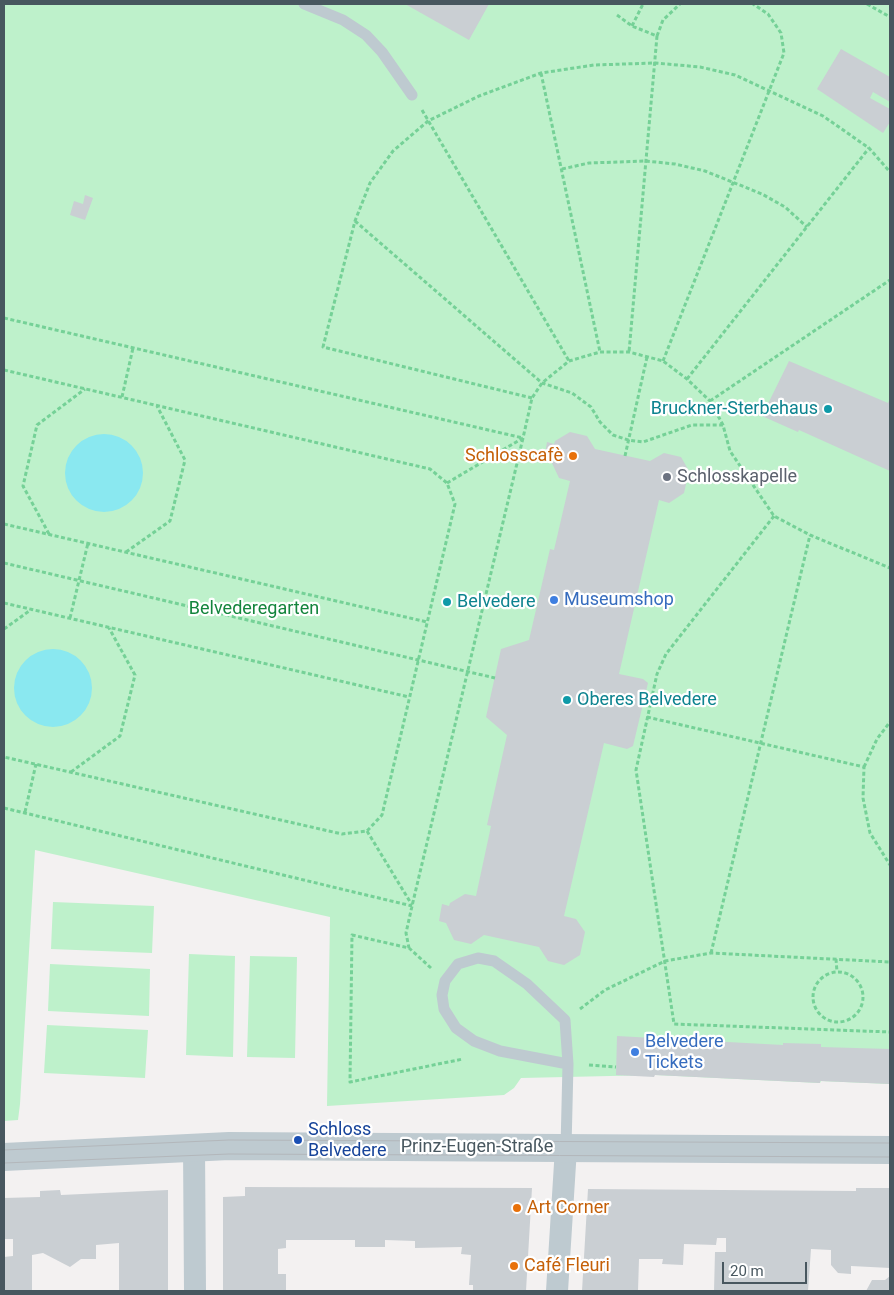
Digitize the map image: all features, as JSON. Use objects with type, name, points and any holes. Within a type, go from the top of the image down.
[{"type":"street","name":"Prinz-Eugen-Straße","points":[[4,1158],[194,1147],[890,1150]]},
{"type":"street","points":[[194,1147],[195,1291]]},
{"type":"street","points":[[557,1291],[566,1148]]},
{"type":"lane","points":[[304,4],[343,20],[366,35],[382,52],[412,95]]},
{"type":"lane","points":[[566,1148],[568,1064],[565,1020],[527,984],[494,961],[478,958],[458,964],[445,981],[442,994],[444,1009],[456,1028],[474,1041],[500,1051],[568,1064]]},
{"type":"path","points":[[632,26],[643,4]]},
{"type":"path","points":[[629,352],[657,36],[663,20],[672,9],[680,4]]},
{"type":"path","points":[[663,361],[784,53],[781,33],[768,14],[753,4]]},
{"type":"path","points":[[868,4],[890,17]]},
{"type":"path","points":[[617,15],[632,26],[657,36]]},
{"type":"path","points":[[532,398],[323,347],[355,221],[370,183],[393,152],[428,121],[479,96],[542,73],[594,65],[655,62],[700,67],[735,75],[769,90],[823,116],[869,148],[890,172]]},
{"type":"path","points":[[542,73],[600,352]]},
{"type":"path","points":[[412,95],[569,360]]},
{"type":"path","points":[[687,379],[869,148]]},
{"type":"path","points":[[562,169],[589,163],[646,161],[675,164],[734,182],[785,207],[807,227]]},
{"type":"path","points":[[355,221],[542,383],[572,393],[591,407],[600,422],[613,434],[628,440],[643,442],[692,425],[722,426]]},
{"type":"path","points":[[710,401],[890,280]]},
{"type":"path","points":[[4,318],[523,438]]},
{"type":"path","points":[[122,397],[133,348]]},
{"type":"path","points":[[410,948],[406,933],[532,398],[542,383],[569,360],[600,352],[629,352],[663,361],[687,379],[710,401],[722,426],[730,452],[774,516],[810,535],[890,568]]},
{"type":"path","points":[[625,456],[647,357]]},
{"type":"path","points":[[4,370],[430,469],[447,483],[455,504],[382,815],[367,831],[342,834],[4,757]]},
{"type":"path","points":[[49,534],[23,486],[37,425],[86,389]]},
{"type":"path","points":[[126,552],[170,521],[185,460],[157,406]]},
{"type":"path","points":[[447,483],[523,438]]},
{"type":"path","points":[[774,516],[666,654],[657,674],[636,770],[674,1024],[890,1032]]},
{"type":"path","points":[[4,524],[428,622]]},
{"type":"path","points":[[711,953],[759,743],[810,535]]},
{"type":"path","points":[[70,618],[88,543]]},
{"type":"path","points":[[4,563],[495,678]]},
{"type":"path","points":[[4,603],[409,698]]},
{"type":"path","points":[[4,629],[32,609]]},
{"type":"path","points":[[72,772],[120,736],[135,675],[108,627]]},
{"type":"path","points":[[647,717],[864,767]]},
{"type":"path","points":[[890,722],[876,739],[864,767],[863,798],[870,832],[890,865]]},
{"type":"path","points":[[24,812],[36,764]]},
{"type":"path","points":[[4,808],[412,906]]},
{"type":"path","points":[[367,831],[412,906]]},
{"type":"path","points":[[445,981],[410,948],[352,935],[350,1082],[500,1051]]},
{"type":"path","points":[[598,994],[664,961],[711,953],[890,962]]},
{"type":"path","points":[[836,960],[837,972]]},
{"type":"path","points":[[837,972],[852,975],[862,986],[864,998],[861,1008],[853,1018],[837,1023],[822,1016],[815,1005],[813,995],[816,985],[825,975],[837,972]]},
{"type":"path","points":[[837,1023],[837,1030]]},
{"type":"path","points":[[568,1064],[616,1067]]},
{"type":"green space","name":"Belvederegarten","points":[[4,4],[890,4],[890,1084],[821,1081],[820,1083],[655,1075],[521,1078],[514,1088],[504,1095],[327,1106],[330,917],[35,850],[20,1104],[18,1120],[4,1121]]},
{"type":"green space","points":[[53,902],[154,906],[152,953],[51,949]]},
{"type":"green space","points":[[189,954],[235,956],[233,1057],[186,1055]]},
{"type":"green space","points":[[250,956],[297,957],[295,1058],[247,1057]]},
{"type":"green space","points":[[50,964],[150,969],[149,1016],[48,1011]]},
{"type":"green space","points":[[47,1025],[148,1030],[145,1078],[44,1073]]},
{"type":"water","points":[[96,434],[112,434],[126,440],[137,451],[143,465],[143,481],[137,495],[126,506],[112,512],[96,512],[82,506],[71,495],[65,481],[65,465],[71,451],[82,440]]},
{"type":"water","points":[[45,649],[61,649],[75,655],[86,666],[92,680],[92,696],[86,710],[75,721],[61,727],[45,727],[31,721],[20,710],[14,696],[14,680],[20,666],[31,655]]},
{"type":"building","points":[[405,4],[489,4],[469,40]]},
{"type":"building","points":[[841,49],[890,77],[890,102],[873,92],[870,98],[890,109],[890,122],[883,133],[817,89]]},
{"type":"building","points":[[85,195],[93,198],[85,220],[70,215],[74,201],[83,204]]},
{"type":"building","name":"Bruckner-Sterbehaus","points":[[789,361],[888,403],[890,398],[890,471],[799,430],[798,432],[762,416]]},
{"type":"building","name":"Oberes Belvedere","points":[[570,432],[587,436],[595,449],[650,461],[664,453],[681,457],[689,471],[684,493],[669,503],[659,500],[619,674],[643,679],[648,683],[633,746],[627,749],[604,743],[564,916],[576,919],[585,932],[580,955],[564,965],[548,961],[539,947],[484,935],[471,944],[454,940],[446,923],[439,921],[442,904],[449,906],[450,903],[465,894],[476,896],[491,826],[487,825],[507,735],[486,717],[501,649],[529,640],[550,549],[554,550],[570,481],[559,478],[551,461],[544,459],[547,442],[554,444],[555,441]]},
{"type":"building","points":[[617,1036],[783,1045],[783,1043],[821,1044],[821,1047],[890,1049],[890,1084],[616,1075]]},
{"type":"building","points":[[245,1187],[532,1188],[526,1291],[473,1291],[473,1285],[469,1285],[471,1255],[461,1254],[462,1247],[415,1248],[415,1241],[385,1240],[385,1247],[355,1247],[355,1240],[286,1240],[286,1248],[278,1249],[278,1274],[286,1274],[286,1291],[223,1291],[223,1197],[245,1196]]},
{"type":"building","points":[[856,1188],[890,1188],[890,1268],[851,1266],[851,1274],[838,1273],[831,1265],[831,1250],[811,1249],[808,1291],[714,1291],[715,1252],[726,1252],[726,1238],[717,1238],[716,1245],[684,1244],[683,1265],[662,1264],[663,1259],[639,1259],[638,1291],[582,1291],[588,1189],[856,1191]]},
{"type":"building","points":[[60,1190],[61,1195],[168,1190],[168,1291],[119,1291],[119,1243],[96,1245],[96,1259],[81,1259],[70,1267],[43,1253],[32,1255],[32,1291],[4,1291],[4,1257],[13,1256],[13,1239],[4,1239],[4,1198],[40,1197],[40,1191]]},
{"type":"building","points":[[890,1276],[890,1291],[866,1291],[872,1280],[885,1280]]},
{"type":"tram line","points":[[4,1150],[229,1140],[890,1143]]},
{"type":"tram line","points":[[4,1163],[229,1154],[890,1157]]},
{"type":"place","name":"Bruckner-Sterbehaus","points":[[828,409]]},
{"type":"place","name":"Schlosscafè","points":[[573,456]]},
{"type":"place","name":"Schlosskapelle","points":[[667,477]]},
{"type":"place","name":"Museumshop","points":[[554,600]]},
{"type":"place","name":"Belvedere","points":[[447,602]]},
{"type":"place","name":"Oberes Belvedere","points":[[567,700]]},
{"type":"place","name":"Belvedere Tickets","points":[[635,1052]]},
{"type":"place","name":"Schloss Belvedere","points":[[298,1140]]},
{"type":"place","name":"Art Corner","points":[[517,1208]]},
{"type":"place","name":"Café Fleuri","points":[[514,1266]]}]
